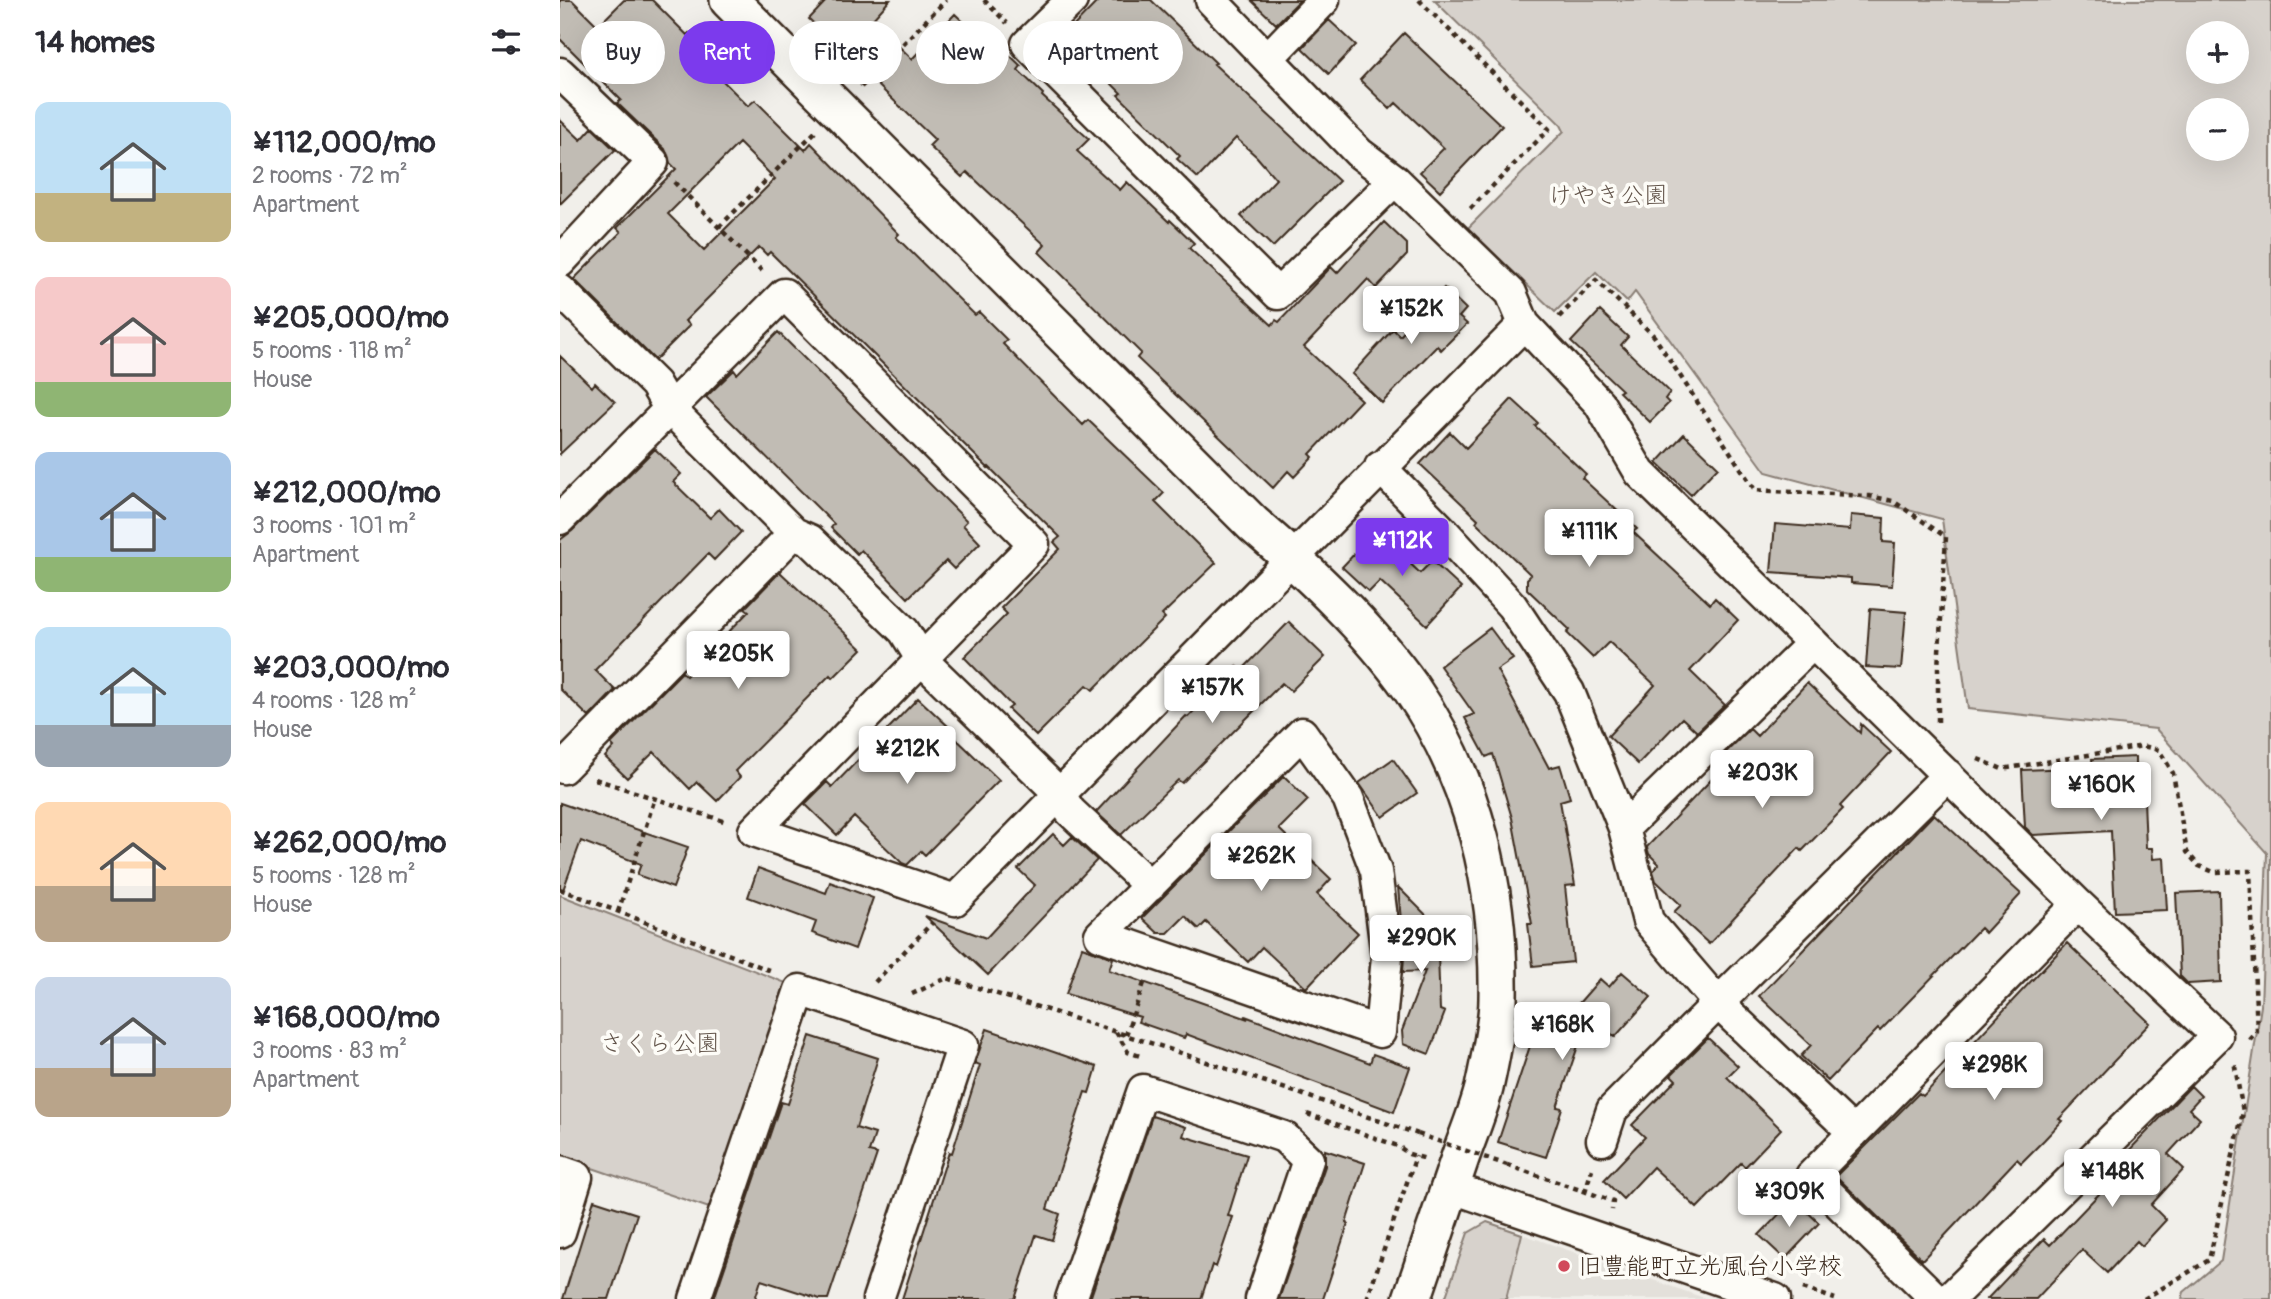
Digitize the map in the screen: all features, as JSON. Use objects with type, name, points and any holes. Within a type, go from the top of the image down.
[{"type":"street","points":[[729,0],[1253,524],[1293,559],[1374,641],[1411,688],[1439,735],[1461,782],[1483,845],[1496,917],[1499,1002],[1484,1089],[1412,1299]]},
{"type":"street","points":[[1072,0],[1027,44],[1278,294],[1395,180]]},
{"type":"street","points":[[1211,0],[1359,153],[1395,180],[1511,293],[1524,324],[1599,403],[1640,473],[2078,904],[2217,1036],[1949,1299]]},
{"type":"street","points":[[1268,58],[1324,0]]},
{"type":"street","points":[[560,73],[653,162],[560,262]]},
{"type":"street","points":[[560,290],[655,384],[669,408],[794,533],[810,540],[904,631],[922,660],[1059,793],[1070,811],[1150,886]]},
{"type":"street","points":[[560,519],[784,294],[1034,544],[754,831],[955,900],[1524,324]]},
{"type":"street","points":[[1380,467],[1512,606],[1569,692],[1624,828],[1648,921],[1718,1003],[1853,1132]]},
{"type":"street","points":[[562,768],[794,533]]},
{"type":"street","points":[[1624,828],[1813,643]]},
{"type":"street","points":[[1302,733],[1348,798],[1376,871],[1387,957],[1380,1032],[1100,935],[1150,886],[1302,733]]},
{"type":"street","points":[[1602,1140],[1612,1110],[1948,775]]},
{"type":"street","points":[[1936,1299],[1811,1176],[2078,904]]},
{"type":"street","points":[[695,1299],[800,990],[963,1045],[878,1299]]},
{"type":"street","points":[[1071,1299],[1143,1090],[1284,1137],[1308,1160],[1261,1299]]},
{"type":"street","points":[[560,1171],[577,1177],[560,1232]]},
{"type":"street","points":[[1450,1187],[1775,1299]]},
{"type":"path","points":[[856,92],[946,0]]},
{"type":"path","points":[[1419,0],[1549,129],[1466,213]]},
{"type":"path","points":[[719,227],[823,124]]},
{"type":"path","points":[[653,162],[784,294]]},
{"type":"path","points":[[1556,320],[1596,280],[1654,336],[1755,490],[1869,496],[1893,501],[1946,537],[1938,668],[1938,727]]},
{"type":"path","points":[[1978,758],[2003,769],[2143,746],[2159,750],[2173,773],[2187,852],[2199,866],[2214,872],[2250,871],[2257,1031],[2233,1060],[2243,1112],[2209,1260],[2144,1299]]},
{"type":"path","points":[[562,768],[754,831]]},
{"type":"path","points":[[618,912],[655,799]]},
{"type":"path","points":[[868,989],[955,900]]},
{"type":"path","points":[[1126,1035],[1154,955]]},
{"type":"path","points":[[1163,1047],[1507,1165]]},
{"type":"path","points":[[1367,1299],[1416,1156]]},
{"type":"shaded area","name":"旧豊能町立光風台小学校","points":[[1522,1234],[1707,1299],[1506,1299]]},
{"type":"green space","name":"けやき公園","points":[[1434,0],[2271,0],[2271,1299],[2182,1299],[2184,1292],[2221,1261],[2261,1006],[2267,853],[2156,729],[1968,709],[1942,519],[1766,472],[1635,292],[1627,302],[1596,272],[1555,312],[1468,228],[1564,131]]},
{"type":"green space","name":"さくら公園","points":[[560,895],[786,983],[709,1208],[560,1157]]},
{"type":"green space","points":[[1487,1222],[1522,1234],[1506,1299],[1445,1299],[1468,1233]]},
{"type":"building","points":[[560,0],[572,0],[593,21],[581,21],[581,60],[560,39]]},
{"type":"building","points":[[624,0],[652,0],[679,27],[679,84],[726,84],[748,106],[755,100],[805,150],[811,143],[899,234],[896,237],[975,315],[979,312],[1007,340],[1003,344],[1083,425],[1088,420],[1164,493],[1155,502],[1216,563],[1162,615],[1165,618],[1093,690],[1087,685],[1036,736],[1008,709],[1012,706],[964,657],[1007,614],[1001,608],[1060,549],[1054,542],[1060,537],[770,252],[767,255],[759,247],[685,321],[690,325],[655,360],[574,279],[621,232],[617,228],[676,169],[670,163],[665,149],[617,103],[621,100],[605,84],[665,84],[665,21],[603,21]],"holes":[[[739,143],[775,179],[704,250],[668,214]]]},
{"type":"building","points":[[827,0],[890,0],[873,21],[809,19]]},
{"type":"building","points":[[1099,0],[1151,0],[1173,21],[1079,21]]},
{"type":"building","points":[[1251,0],[1300,0],[1276,24]]},
{"type":"building","points":[[955,14],[962,21],[948,21]]},
{"type":"building","points":[[1329,20],[1356,45],[1329,74],[1302,48]]},
{"type":"building","points":[[1183,31],[1216,63],[1214,64],[1339,181],[1273,247],[1241,216],[1276,179],[1257,157],[1236,138],[1198,178],[1177,159],[1180,156],[1118,95],[1121,93],[1112,84],[1183,84]]},
{"type":"building","points":[[1404,33],[1502,126],[1440,191],[1420,172],[1444,148],[1396,103],[1390,109],[1360,80]]},
{"type":"building","points":[[902,49],[912,59],[916,55],[916,84],[1009,84],[1009,55],[1021,66],[1018,70],[1023,75],[1023,84],[1033,84],[1089,139],[1077,151],[1120,190],[1127,182],[1169,222],[1170,220],[1194,243],[1189,248],[1272,325],[1276,320],[1279,322],[1331,267],[1337,273],[1384,222],[1407,244],[1407,255],[1376,288],[1368,279],[1304,347],[1361,400],[1310,454],[1313,457],[1294,477],[1288,471],[1273,488],[1137,358],[1141,353],[1039,252],[1045,245],[967,172],[962,177],[929,146],[935,140],[877,84],[902,84]]},
{"type":"building","points":[[560,120],[581,140],[592,128],[615,150],[560,204]]},
{"type":"building","points":[[1444,288],[1466,309],[1459,317],[1467,324],[1441,350],[1437,346],[1382,403],[1352,374],[1393,329],[1400,336]]},
{"type":"building","points":[[1600,311],[1628,337],[1621,345],[1670,392],[1665,399],[1669,403],[1650,422],[1619,392],[1622,390],[1571,342]]},
{"type":"building","points":[[778,332],[967,521],[963,525],[980,543],[954,569],[946,561],[908,598],[861,550],[857,554],[831,528],[834,524],[706,397],[734,370],[737,374]]},
{"type":"building","points":[[560,356],[592,387],[595,383],[615,402],[560,454]]},
{"type":"building","points":[[1512,399],[1538,423],[1535,426],[1586,474],[1582,478],[1637,529],[1633,532],[1710,604],[1715,598],[1738,620],[1690,671],[1725,705],[1697,732],[1682,718],[1638,764],[1608,736],[1655,685],[1609,642],[1593,658],[1567,633],[1570,630],[1527,589],[1527,579],[1531,575],[1476,522],[1478,519],[1420,464],[1450,432],[1466,448]]},
{"type":"building","points":[[1684,434],[1718,467],[1691,495],[1657,463]]},
{"type":"building","points":[[655,449],[681,474],[673,482],[710,518],[719,509],[741,532],[714,560],[708,554],[595,670],[615,690],[589,717],[560,689],[560,540]]},
{"type":"building","points":[[1851,515],[1884,518],[1883,542],[1895,543],[1892,586],[1851,583],[1851,578],[1771,572],[1775,524],[1850,530]]},
{"type":"building","points":[[1376,531],[1420,573],[1432,561],[1461,588],[1427,625],[1380,581],[1369,592],[1342,567]]},
{"type":"building","points":[[780,572],[862,649],[833,678],[830,675],[735,771],[740,777],[717,801],[697,782],[690,789],[654,752],[627,778],[605,757],[614,747],[611,744],[682,672],[686,676],[749,611],[745,608]]},
{"type":"building","points":[[1870,609],[1906,612],[1901,669],[1866,667]]},
{"type":"building","points":[[1289,622],[1325,657],[1291,691],[1282,683],[1182,783],[1178,780],[1121,835],[1096,812],[1186,716],[1188,717],[1237,666],[1241,671]]},
{"type":"building","points":[[1490,628],[1513,659],[1497,670],[1549,768],[1560,765],[1570,798],[1560,801],[1575,885],[1565,886],[1573,962],[1533,966],[1528,924],[1532,924],[1512,818],[1493,754],[1486,757],[1465,718],[1474,714],[1440,666]]},
{"type":"building","points":[[1807,683],[1860,733],[1861,724],[1891,752],[1840,806],[1843,809],[1802,851],[1799,848],[1709,944],[1674,912],[1681,905],[1656,881],[1653,871],[1659,864],[1649,854],[1647,847],[1728,762],[1722,756],[1750,729],[1757,736]]},
{"type":"building","points":[[918,698],[999,780],[925,855],[921,851],[907,865],[854,817],[837,835],[805,804],[827,782],[832,787]]},
{"type":"building","points":[[2135,757],[2135,777],[2143,776],[2146,848],[2152,848],[2153,859],[2164,858],[2167,910],[2115,912],[2111,831],[2033,835],[2025,827],[2022,770],[2093,767],[2092,759]]},
{"type":"building","points":[[1393,759],[1417,793],[1383,817],[1359,783]]},
{"type":"building","points":[[1284,776],[1308,800],[1279,829],[1331,879],[1317,894],[1358,933],[1306,988],[1262,947],[1248,962],[1206,922],[1199,929],[1185,916],[1168,933],[1158,933],[1142,918]]},
{"type":"building","points":[[560,803],[688,847],[673,888],[637,875],[641,864],[581,841],[563,890],[560,889]]},
{"type":"building","points":[[1934,814],[2021,894],[1985,933],[1980,928],[1828,1081],[1801,1056],[1811,1045],[1759,996]]},
{"type":"building","points":[[1053,834],[1064,845],[1072,837],[1097,860],[988,975],[925,916],[986,938],[1035,885],[1018,869]]},
{"type":"building","points":[[758,868],[826,893],[830,882],[873,898],[855,949],[812,933],[816,922],[748,897]]},
{"type":"building","points":[[1398,887],[1437,926],[1440,1010],[1445,1012],[1429,1054],[1403,1044],[1402,1031],[1425,971],[1403,972]]},
{"type":"building","points":[[2219,891],[2221,982],[2188,984],[2180,976],[2176,893]]},
{"type":"building","points":[[2067,943],[2150,1023],[2059,1119],[2062,1121],[2044,1140],[2021,1163],[2017,1159],[1922,1260],[1836,1176],[1919,1093],[1923,1096]]},
{"type":"building","points":[[1082,947],[1113,958],[1109,970],[1248,1019],[1245,1016],[1370,1063],[1373,1054],[1410,1067],[1394,1112],[1186,1034],[1184,1038],[1138,1022],[1140,1017],[1066,994]]},
{"type":"building","points":[[1622,972],[1651,997],[1615,1037],[1589,1014],[1557,1107],[1562,1108],[1546,1157],[1498,1142],[1539,1019],[1559,1026],[1600,979],[1609,987]]},
{"type":"building","points":[[987,1029],[1097,1067],[1089,1093],[1085,1092],[1047,1209],[1060,1214],[1052,1240],[1036,1235],[1015,1299],[902,1299],[980,1065],[975,1063]]},
{"type":"building","points":[[810,1036],[878,1058],[856,1128],[875,1134],[869,1152],[877,1154],[828,1299],[820,1299],[761,1280],[755,1299],[714,1299],[781,1102],[788,1104]]},
{"type":"building","points":[[1708,1038],[1738,1066],[1727,1077],[1781,1129],[1745,1167],[1741,1163],[1697,1208],[1653,1167],[1623,1199],[1604,1180],[1645,1137],[1632,1125],[1676,1080],[1671,1075]]},
{"type":"building","points":[[2191,1086],[2201,1096],[2189,1109],[2200,1119],[2168,1154],[2184,1169],[2151,1205],[2166,1220],[2142,1246],[2137,1241],[2107,1273],[2082,1250],[2036,1299],[1987,1299],[2044,1239],[2050,1245],[2124,1168],[2118,1162]]},
{"type":"building","points":[[1152,1116],[1186,1127],[1183,1136],[1247,1155],[1228,1216],[1233,1217],[1216,1267],[1212,1265],[1201,1299],[1090,1299]]},
{"type":"building","points":[[1325,1150],[1365,1163],[1346,1223],[1348,1224],[1323,1299],[1279,1299],[1325,1166]]},
{"type":"building","points":[[1794,1199],[1819,1223],[1785,1259],[1759,1235]]},
{"type":"building","points":[[594,1200],[637,1214],[609,1299],[563,1299]]},
{"type":"place","name":"旧豊能町立光風台小学校","points":[[1564,1266]]}]
